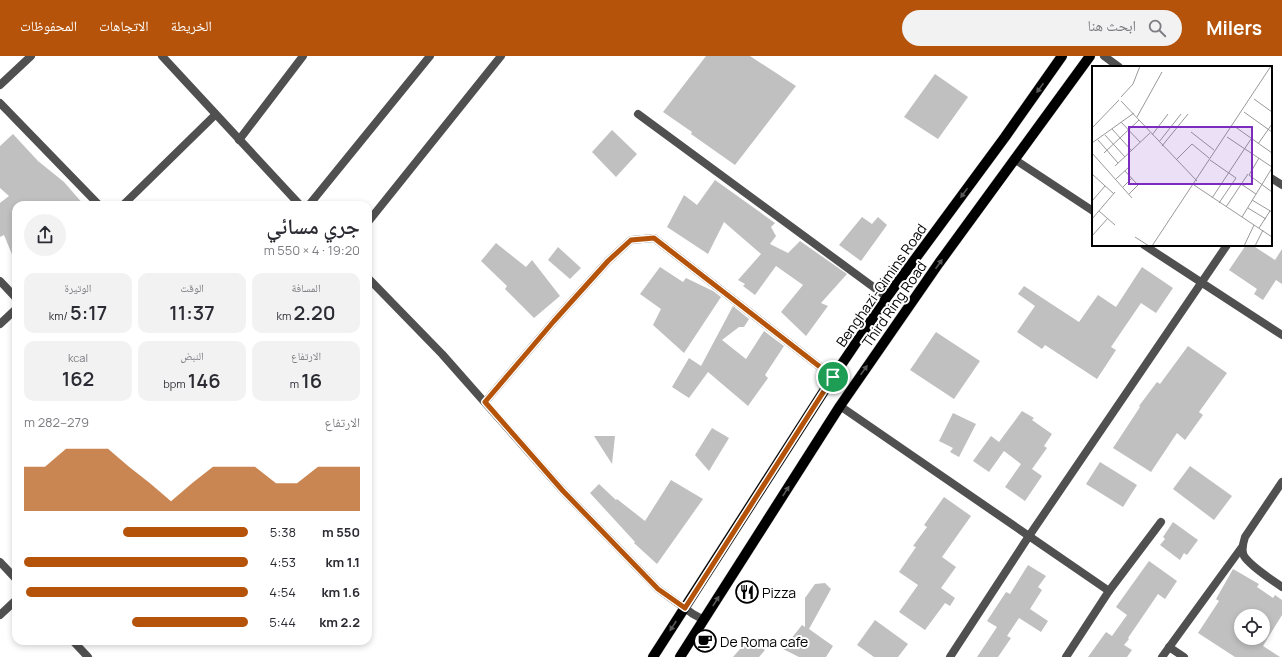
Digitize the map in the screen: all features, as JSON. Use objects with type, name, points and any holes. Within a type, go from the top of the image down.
[{"type":"main road","name":"Benghazi-Qimins Road","points":[[653,657],[833,377],[887,297],[1005,137],[1062,56]]},
{"type":"main road","name":"Third Ring Road","points":[[680,657],[840,406],[939,263],[1090,56]]},
{"type":"street","points":[[0,85],[31,56]]},
{"type":"street","points":[[162,56],[296,201]]},
{"type":"street","points":[[239,140],[303,56]]},
{"type":"street","points":[[312,201],[430,56]]},
{"type":"street","points":[[372,217],[501,56]]},
{"type":"street","points":[[1104,56],[1118,66]]},
{"type":"street","points":[[0,103],[95,201]]},
{"type":"street","points":[[638,114],[887,297]]},
{"type":"street","points":[[127,201],[215,115]]},
{"type":"street","points":[[1014,159],[1092,210]]},
{"type":"street","points":[[1272,180],[1282,186]]},
{"type":"street","points":[[485,402],[554,321],[608,261],[631,240],[654,238],[833,377]]},
{"type":"street","points":[[1146,246],[1282,336]]},
{"type":"street","points":[[950,657],[1029,536],[1226,246]]},
{"type":"street","points":[[0,281],[12,294]]},
{"type":"street","points":[[372,282],[442,354],[563,491],[658,589],[704,620]]},
{"type":"street","points":[[0,324],[12,313]]},
{"type":"street","points":[[840,406],[1108,591]]},
{"type":"street","points":[[1162,657],[1242,547],[1245,537],[1282,482]]},
{"type":"street","points":[[1066,657],[1108,591],[1161,522]]},
{"type":"street","points":[[1242,547],[1244,556],[1254,566],[1282,587]]},
{"type":"street","points":[[0,562],[12,575]]},
{"type":"street","points":[[0,616],[12,604]]},
{"type":"street","points":[[77,645],[88,657]]},
{"type":"street","points":[[1169,647],[1184,657]]},
{"type":"building","points":[[706,56],[750,56],[796,86],[735,165],[663,112]]},
{"type":"building","points":[[935,74],[968,97],[938,139],[904,117]]},
{"type":"building","points":[[612,130],[637,154],[616,177],[592,152]]},
{"type":"building","points":[[13,134],[38,161],[64,182],[81,201],[12,201],[12,254],[4,235],[0,237],[0,203],[9,196],[0,188],[0,146]]},
{"type":"building","points":[[715,180],[775,223],[771,227],[776,236],[770,244],[788,253],[800,241],[847,274],[821,303],[828,306],[806,336],[781,312],[803,285],[776,266],[755,295],[743,286],[745,284],[738,280],[761,254],[724,222],[708,254],[667,227],[684,195],[697,205]]},
{"type":"building","points":[[862,217],[872,224],[878,217],[887,225],[861,261],[839,245]]},
{"type":"building","points":[[496,243],[526,267],[532,260],[560,296],[534,318],[505,289],[507,286],[481,261]]},
{"type":"building","points":[[1245,246],[1254,246],[1275,260],[1282,249],[1282,284],[1276,280],[1263,300],[1254,294],[1257,289],[1229,270]]},
{"type":"building","points":[[558,247],[581,268],[570,279],[548,260]]},
{"type":"building","points":[[660,267],[683,282],[686,278],[713,291],[721,297],[684,353],[653,325],[661,309],[640,294]]},
{"type":"building","points":[[1142,267],[1173,288],[1156,313],[1141,303],[1111,347],[1116,350],[1097,379],[1045,345],[1042,349],[1017,332],[1035,306],[1018,294],[1024,286],[1079,322],[1098,295],[1116,307]]},
{"type":"building","points":[[733,306],[749,319],[744,327],[739,327],[722,340],[746,359],[764,331],[784,346],[765,375],[768,378],[748,406],[708,372],[689,398],[672,387],[689,358],[701,366]]},
{"type":"building","points":[[936,332],[980,361],[954,399],[910,370]]},
{"type":"building","points":[[1188,346],[1227,373],[1199,412],[1203,415],[1185,440],[1177,433],[1151,472],[1113,448],[1140,407],[1139,406],[1157,382],[1160,384]]},
{"type":"building","points":[[1022,411],[1034,418],[1032,420],[1052,434],[1044,446],[1047,448],[1032,469],[1042,476],[1025,501],[1005,487],[1021,464],[1004,451],[989,472],[973,461],[991,436],[999,442]]},
{"type":"building","points":[[953,413],[976,424],[959,457],[950,452],[953,448],[939,441]]},
{"type":"building","points":[[712,428],[729,438],[709,471],[695,455]]},
{"type":"building","points":[[594,436],[615,436],[612,464]]},
{"type":"building","points":[[1100,462],[1137,485],[1123,507],[1086,484]]},
{"type":"building","points":[[1190,466],[1232,496],[1214,520],[1173,489]]},
{"type":"building","points":[[671,480],[703,499],[657,564],[634,543],[635,542],[590,493],[599,484],[616,500],[617,499],[645,521]]},
{"type":"building","points":[[944,497],[971,516],[942,557],[956,567],[941,588],[955,598],[950,606],[945,603],[925,630],[899,612],[918,585],[899,572],[916,547],[913,546],[927,527],[924,525]]},
{"type":"building","points":[[1173,522],[1198,540],[1187,555],[1184,553],[1180,560],[1160,545],[1165,539],[1163,537]]},
{"type":"building","points":[[1149,561],[1177,581],[1165,599],[1158,594],[1128,638],[1129,639],[1124,645],[1132,650],[1127,657],[1088,657],[1106,632],[1112,636],[1127,615],[1116,607]]},
{"type":"building","points":[[1028,565],[1046,576],[1038,587],[1042,590],[1030,609],[1048,621],[1041,632],[1019,618],[1007,636],[1011,638],[998,657],[977,657],[997,627],[987,621],[1006,592],[1010,594]]},
{"type":"building","points":[[1233,569],[1259,584],[1257,587],[1273,598],[1275,595],[1282,600],[1282,615],[1270,635],[1270,609],[1234,609],[1234,645],[1264,645],[1280,657],[1235,657],[1198,633],[1219,601],[1216,599]]},
{"type":"building","points":[[825,583],[831,589],[809,629],[833,646],[826,657],[799,657],[783,649],[802,625],[805,627],[805,598],[815,584]]},
{"type":"building","points":[[875,620],[908,644],[898,657],[874,657],[857,645]]},
{"type":"building","points":[[748,640],[765,650],[759,657],[733,657]]},
{"type":"place","name":"Pizza","points":[[747,592]]},
{"type":"place","name":"De Roma cafe","points":[[705,641]]},
{"type":"route","points":[[654,238],[833,377],[685,608],[658,589],[563,491],[485,402],[554,321],[608,261],[631,240],[654,238]]}]
